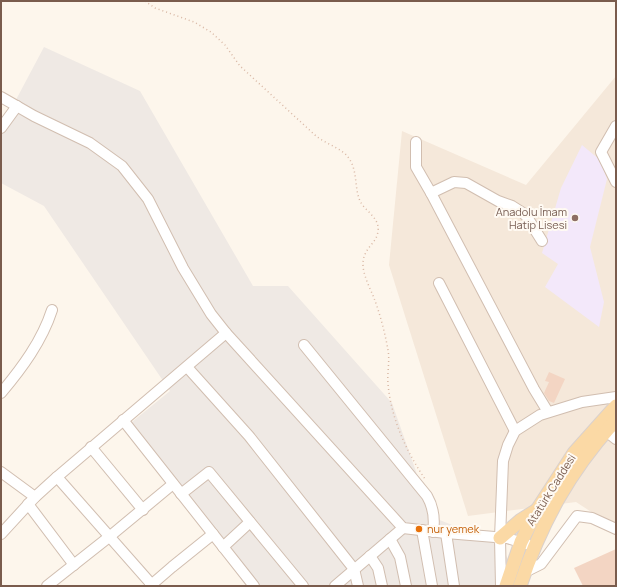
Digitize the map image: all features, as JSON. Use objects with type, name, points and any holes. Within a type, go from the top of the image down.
[{"type":"main road","name":"Atatürk Caddesi","points":[[506,586],[521,542],[536,510],[574,453],[616,406]]},
{"type":"main road","name":"Atatürk Caddesi","points":[[520,586],[534,546],[572,474],[589,450],[611,435],[616,420]]},
{"type":"main road","points":[[500,538],[521,520],[536,510]]},
{"type":"street","points":[[1,97],[34,116],[90,143],[122,166],[148,200],[183,268],[211,314],[226,333],[403,528],[500,538],[534,546]]},
{"type":"street","points":[[1,128],[17,106]]},
{"type":"street","points":[[616,126],[601,152],[616,182]]},
{"type":"street","points":[[416,142],[416,167],[534,389],[548,412]]},
{"type":"street","points":[[431,193],[454,182],[466,183],[523,213],[542,241]]},
{"type":"street","points":[[439,283],[515,431]]},
{"type":"street","points":[[1,393],[34,349],[45,330],[52,310]]},
{"type":"street","points":[[1,534],[32,500],[57,477],[226,333]]},
{"type":"street","points":[[304,344],[427,496],[432,505],[434,517],[428,531],[432,586]]},
{"type":"street","points":[[186,367],[249,436],[354,569],[358,586]]},
{"type":"street","points":[[501,586],[500,538],[503,461],[508,445],[515,431],[540,415],[548,412],[582,402],[616,397]]},
{"type":"street","points":[[123,420],[254,586]]},
{"type":"street","points":[[91,448],[143,510]]},
{"type":"street","points":[[1,472],[32,500],[74,565]]},
{"type":"street","points":[[181,494],[209,472],[303,586]]},
{"type":"street","points":[[57,477],[152,586],[187,554],[213,534]]},
{"type":"street","points":[[47,586],[143,510],[173,484]]},
{"type":"street","points":[[524,572],[542,564],[577,516],[592,518],[616,529]]},
{"type":"street","points":[[223,546],[250,522]]},
{"type":"street","points":[[336,586],[403,528]]},
{"type":"street","points":[[446,533],[454,586]]},
{"type":"street","points":[[390,539],[400,557],[406,586]]},
{"type":"street","points":[[370,556],[378,568],[382,586]]},
{"type":"path","points":[[145,1],[155,8],[194,22],[211,32],[225,45],[246,72],[316,136],[328,145],[341,150],[346,154],[352,164],[360,200],[366,210],[376,221],[378,227],[377,235],[366,251],[363,266],[376,305],[388,351],[388,383],[391,399],[404,442],[416,466],[425,479]]},
{"type":"shaded area","points":[[44,47],[140,91],[253,286],[288,286],[392,403],[432,517],[500,544],[522,586],[246,586],[127,426],[170,391],[44,206],[1,183],[1,128]]},
{"type":"shaded area","points":[[616,76],[616,528],[576,502],[468,516],[389,265],[402,131],[526,185]]},
{"type":"shaded area","name":"Anadolu İmam Hatip Lisesi","points":[[582,145],[600,160],[607,179],[590,247],[604,302],[599,327],[545,287],[558,264],[542,253],[561,188]]},
{"type":"building","points":[[549,372],[565,379],[554,403],[549,401],[544,393],[549,382],[545,381]]},
{"type":"building","points":[[616,549],[616,586],[583,586],[574,568]]},
{"type":"place","name":"Anadolu İmam Hatip Lisesi","points":[[575,218]]},
{"type":"place","name":"nur yemek","points":[[419,529]]}]
